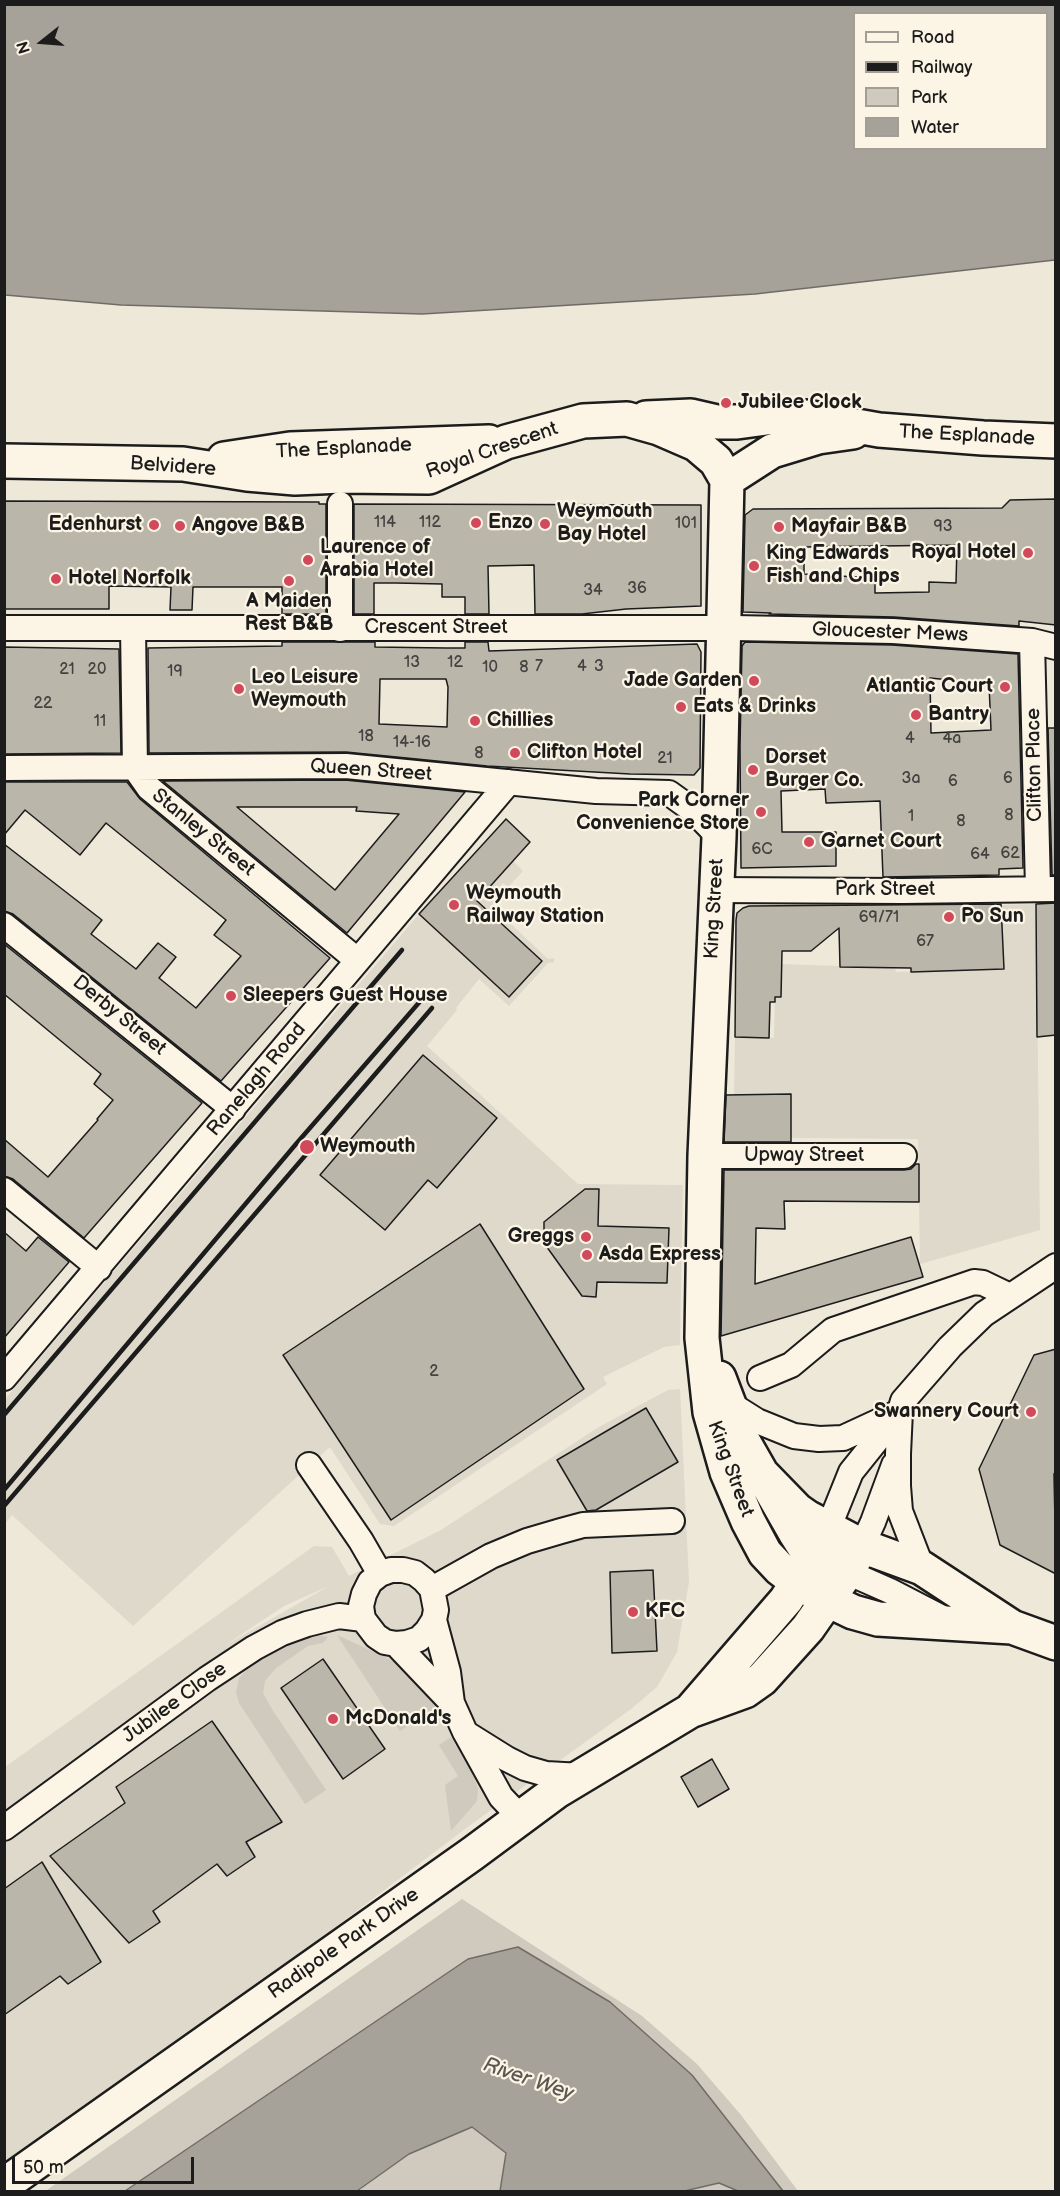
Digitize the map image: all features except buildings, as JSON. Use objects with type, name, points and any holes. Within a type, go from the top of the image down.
[{"type":"main road","name":"The Esplanade","points":[[627,419],[692,416],[717,422],[737,422],[774,417],[806,417],[879,430],[1056,441]]},
{"type":"main road","name":"Royal Crescent","points":[[341,490],[429,477],[506,442],[583,421],[627,419],[658,428],[696,444],[716,461],[727,480]]},
{"type":"main road","name":"The Esplanade","points":[[727,480],[772,451],[818,437],[879,430]]},
{"type":"main road","name":"The Esplanade","points":[[183,464],[290,449],[506,442]]},
{"type":"main road","name":"Belvidere","points":[[4,461],[183,464],[247,474],[295,478],[341,490]]},
{"type":"main road","name":"King Street","points":[[702,1338],[743,1441],[762,1474],[805,1571],[780,1569],[765,1553],[748,1521],[727,1472],[710,1412],[702,1338],[705,1156],[719,837],[727,480]]},
{"type":"main road","name":"King Street","points":[[762,1474],[797,1510],[828,1529],[855,1559],[922,1568],[1012,1627]]},
{"type":"main road","points":[[690,1711],[786,1600],[828,1529]]},
{"type":"main road","points":[[690,1711],[745,1691],[762,1679],[808,1628],[855,1559]]},
{"type":"main road","points":[[805,1571],[828,1600],[853,1612],[878,1619],[1012,1627],[1056,1643]]},
{"type":"main road","name":"Radipole Park Drive","points":[[4,2185],[557,1791],[690,1711]]},
{"type":"street","points":[[340,629],[341,490]]},
{"type":"street","name":"Crescent Street","points":[[4,628],[723,628]]},
{"type":"street","points":[[133,628],[135,768]]},
{"type":"street","name":"Gloucester Mews","points":[[723,628],[893,631],[1032,641],[1056,646]]},
{"type":"street","name":"Clifton Place","points":[[1032,641],[1047,889]]},
{"type":"street","name":"Queen Street","points":[[4,768],[346,766],[596,791],[669,793],[694,811],[719,837]]},
{"type":"street","name":"Stanley Street","points":[[135,768],[148,789],[357,960]]},
{"type":"street","name":"Ranelagh Road","points":[[4,1378],[509,782]]},
{"type":"street","name":"Park Street","points":[[715,890],[1047,889]]},
{"type":"street","name":"Derby Street","points":[[4,925],[233,1109]]},
{"type":"street","name":"Upway Street","points":[[705,1156],[904,1156]]},
{"type":"street","points":[[4,1190],[99,1268]]},
{"type":"street","points":[[922,1568],[900,1511],[898,1454],[900,1411],[903,1401],[950,1347],[984,1314],[1056,1266]]},
{"type":"street","points":[[760,1378],[791,1365],[834,1330],[974,1282],[983,1283],[1010,1296]]},
{"type":"street","points":[[730,1404],[757,1421],[794,1436],[819,1439],[843,1438],[900,1411]]},
{"type":"street","points":[[828,1529],[851,1472],[900,1411]]},
{"type":"street","points":[[898,1454],[873,1522],[855,1559],[890,1591],[950,1622]]},
{"type":"street","points":[[309,1465],[361,1541],[380,1574]]},
{"type":"street","points":[[432,1589],[491,1556],[527,1541],[561,1531],[583,1526],[672,1521]]},
{"type":"street","points":[[391,1570],[409,1571],[424,1580],[432,1589],[436,1610],[434,1620],[428,1630],[418,1639],[407,1643],[385,1642],[376,1636],[363,1619],[361,1606],[363,1594],[370,1582],[380,1574],[391,1570]]},
{"type":"street","name":"Jubilee Close","points":[[4,1828],[207,1679],[254,1648],[282,1633],[307,1624],[339,1616],[363,1619]]},
{"type":"street","points":[[434,1620],[448,1672],[452,1703],[465,1732],[501,1797],[521,1818]]},
{"type":"street","points":[[396,1644],[452,1703]]},
{"type":"street","points":[[465,1732],[525,1768],[546,1774],[582,1776]]},
{"type":"shaded area","points":[[506,819],[530,842],[513,861],[523,871],[508,887],[503,883],[494,893],[499,898],[492,906],[548,959],[554,958],[554,962],[548,963],[509,1006],[479,979],[427,1046],[578,1184],[683,1185],[680,1345],[664,1347],[603,1377],[607,1384],[394,1526],[380,1524],[330,1447],[133,1626],[12,1515],[5,1524],[5,1399],[419,914]]},
{"type":"shaded area","points":[[1036,904],[1040,1230],[920,1264],[918,1139],[791,1138],[791,1095],[734,1095],[735,1037],[774,1038],[775,997],[781,997],[782,964],[895,968],[896,972],[1002,969],[1001,905]]},
{"type":"shaded area","points":[[680,1389],[689,1582],[677,1652],[657,1687],[631,1709],[469,1826],[5,2177],[5,1767],[314,1546],[332,1547],[349,1576],[441,1530],[597,1428],[668,1390]],"holes":[[[329,1586],[224,1646],[284,1606]]]},
{"type":"green space","points":[[318,1635],[328,1637],[323,1643],[308,1646],[276,1668],[265,1681],[263,1693],[326,1790],[305,1804],[239,1703],[236,1692],[239,1678],[250,1666],[296,1639]]},
{"type":"green space","points":[[337,1635],[415,1671],[440,1705],[400,1731]]},
{"type":"green space","points":[[451,1737],[473,1774],[478,1789],[477,1801],[451,1831],[445,1785],[458,1776],[439,1745]]},
{"type":"green space","points":[[462,1899],[642,2016],[697,2064],[741,2115],[798,2191],[783,2191],[692,2075],[610,2002],[518,1947],[468,1959],[125,2191],[44,2192]]},
{"type":"green space","points":[[472,2127],[506,2153],[500,2191],[357,2192],[409,2154]]},
{"type":"green space","points":[[719,2183],[738,2191],[681,2192]]},
{"type":"water","points":[[4,5],[1055,5],[1055,260],[755,294],[422,314],[121,305],[5,295]]},
{"type":"water","name":"River Wey","points":[[518,1947],[610,2002],[692,2075],[783,2191],[738,2191],[719,2183],[680,2192],[500,2191],[506,2153],[472,2127],[409,2154],[357,2191],[125,2191],[468,1959]]},
{"type":"railway","points":[[4,1415],[402,950]]},
{"type":"railway","points":[[4,1490],[296,1144],[423,998]]},
{"type":"railway","points":[[4,1506],[432,1008]]},
{"type":"place","name":"Jubilee Clock","points":[[726,403]]},
{"type":"place","name":"Enzo","points":[[476,523]]},
{"type":"place","name":"Weymouth Bay Hotel","points":[[545,524]]},
{"type":"place","name":"Edenhurst","points":[[154,525]]},
{"type":"place","name":"Angove B&B","points":[[180,526]]},
{"type":"place","name":"Mayfair B&B","points":[[779,527]]},
{"type":"place","name":"Royal Hotel","points":[[1028,553]]},
{"type":"place","name":"Laurence of Arabia Hotel","points":[[308,560]]},
{"type":"place","name":"King Edwards Fish and Chips","points":[[754,566]]},
{"type":"place","name":"Hotel Norfolk","points":[[56,579]]},
{"type":"place","name":"A Maiden Rest B&B","points":[[289,581]]},
{"type":"place","name":"Jade Garden","points":[[754,681]]},
{"type":"place","name":"Atlantic Court","points":[[1005,687]]},
{"type":"place","name":"Leo Leisure Weymouth","points":[[239,689]]},
{"type":"place","name":"Eats & Drinks","points":[[681,707]]},
{"type":"place","name":"Bantry","points":[[916,715]]},
{"type":"place","name":"Chillies","points":[[475,721]]},
{"type":"place","name":"Clifton Hotel","points":[[515,753]]},
{"type":"place","name":"Dorset Burger Co.","points":[[753,770]]},
{"type":"place","name":"Park Corner Convenience Store","points":[[761,812]]},
{"type":"place","name":"Garnet Court","points":[[809,842]]},
{"type":"place","name":"Weymouth Railway Station","points":[[454,905]]},
{"type":"place","name":"Po Sun","points":[[949,917]]},
{"type":"place","name":"Sleepers Guest House","points":[[231,996]]},
{"type":"place","name":"Weymouth","points":[[307,1147]]},
{"type":"place","name":"Greggs","points":[[586,1237]]},
{"type":"place","name":"Asda Express","points":[[587,1255]]},
{"type":"place","name":"Swannery Court","points":[[1031,1412]]},
{"type":"place","name":"KFC","points":[[633,1612]]},
{"type":"place","name":"McDonald's","points":[[333,1719]]}]
